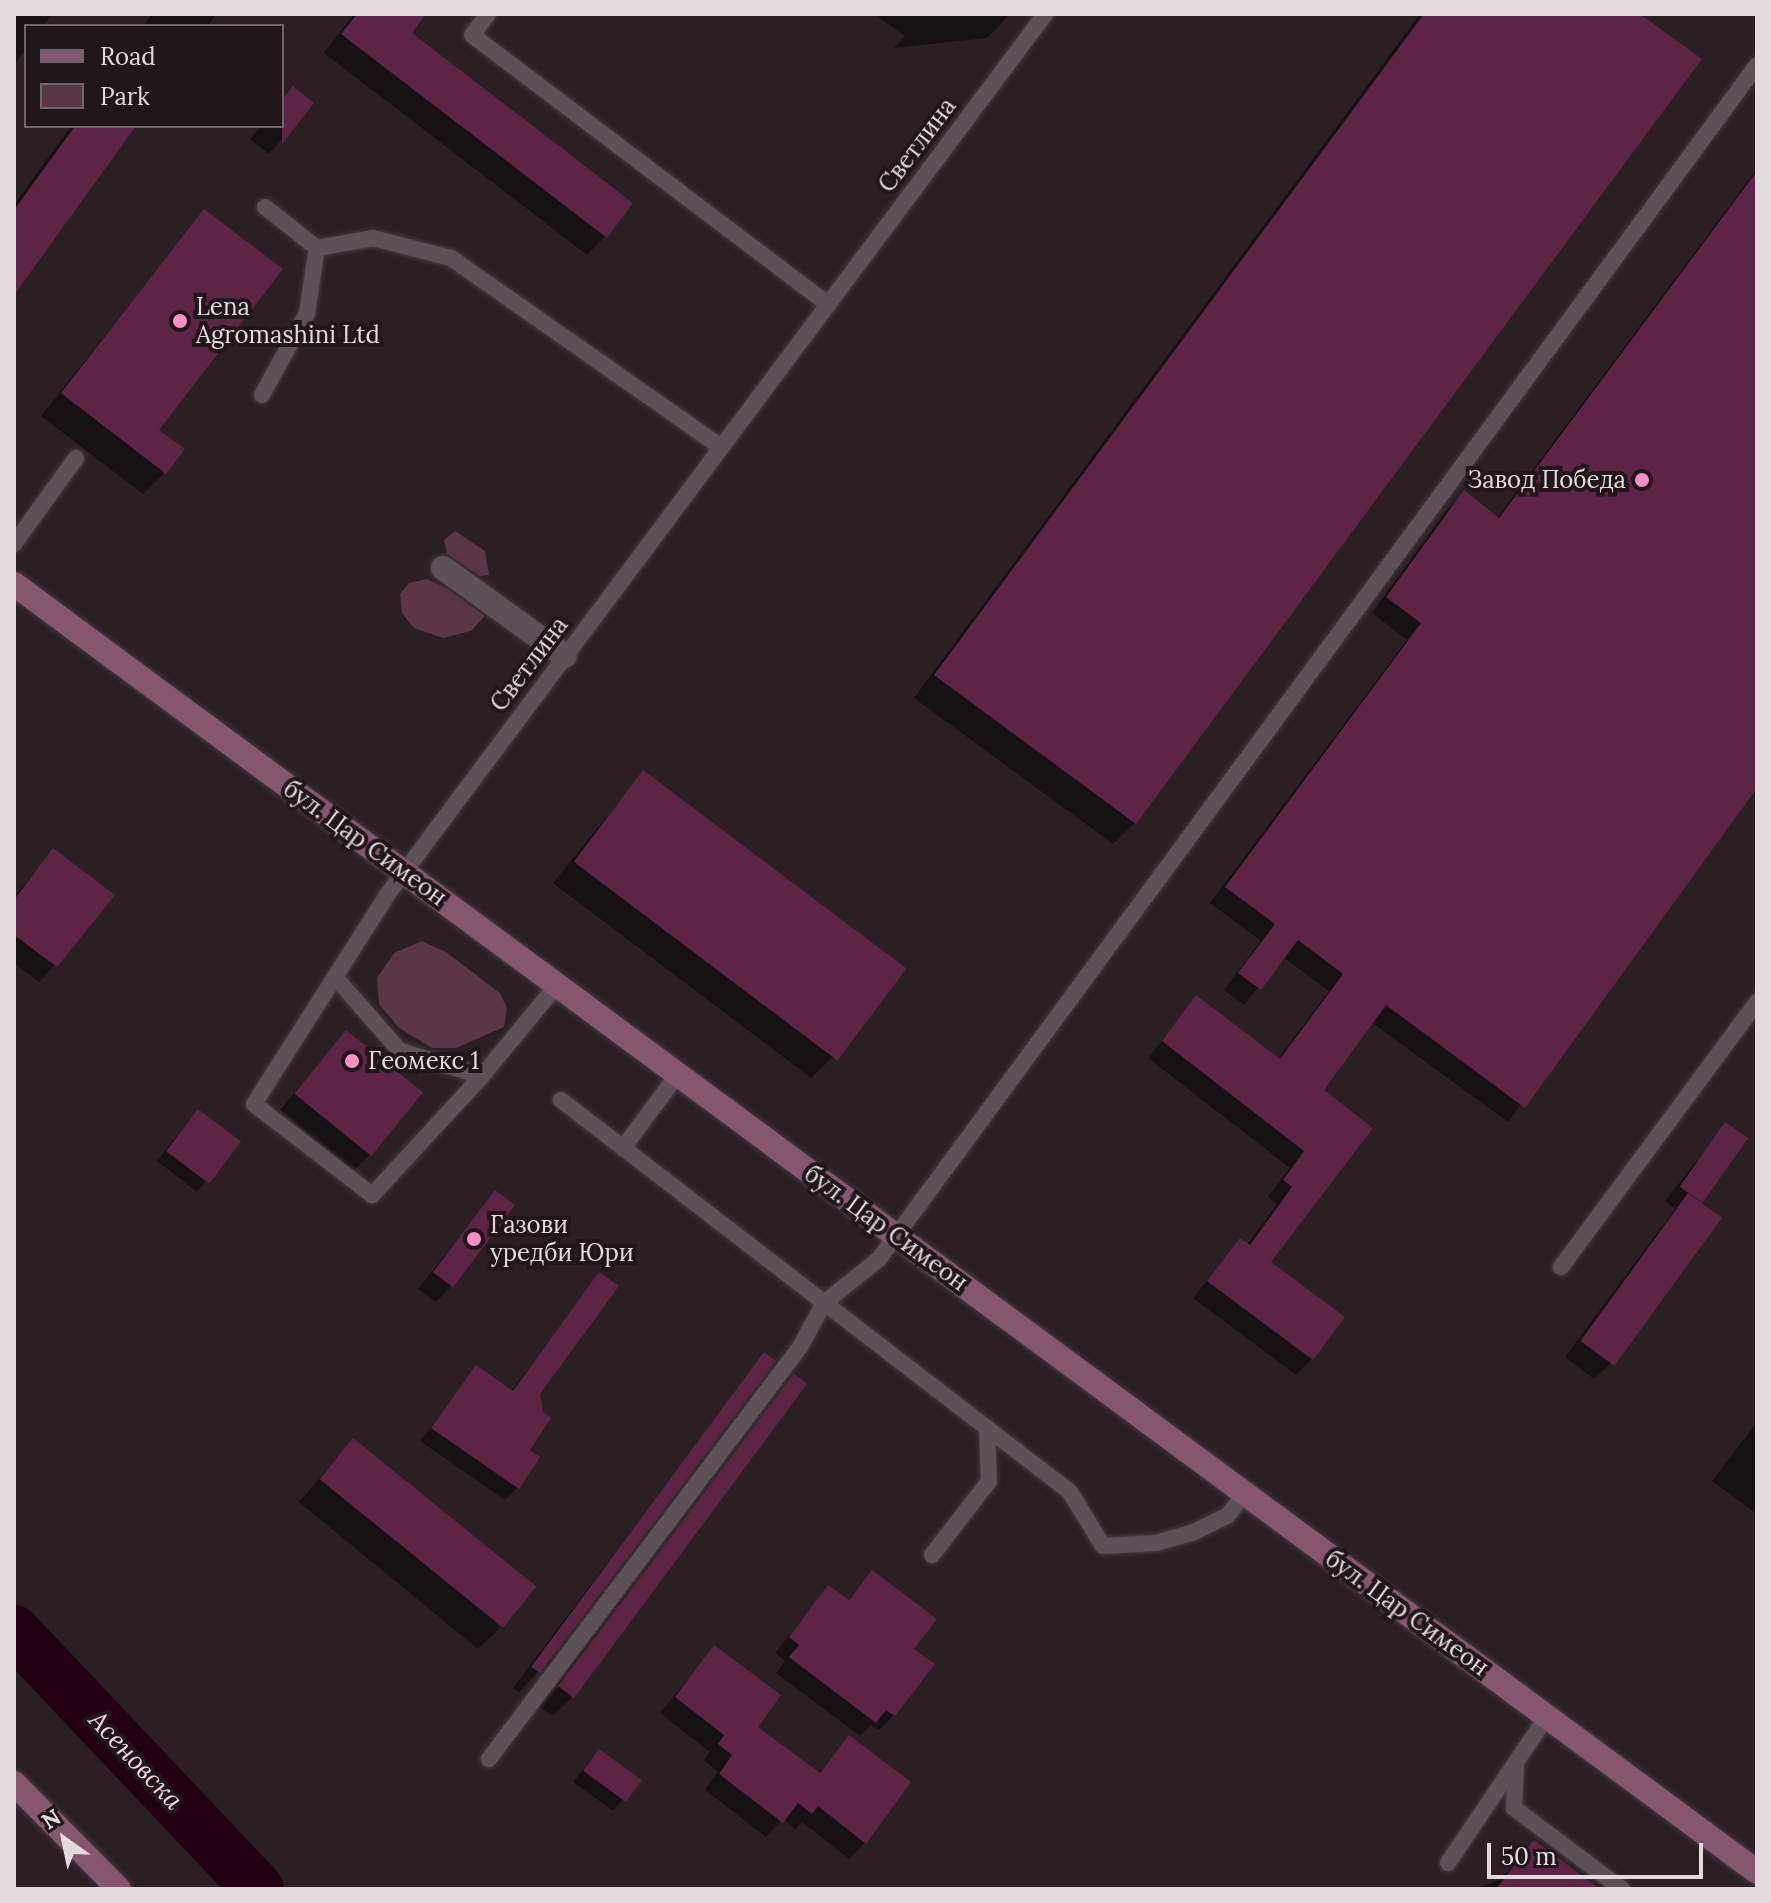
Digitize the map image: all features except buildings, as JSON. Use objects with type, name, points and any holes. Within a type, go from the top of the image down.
[{"type":"main road","name":"бул. Цар Симеон","points":[[14,584],[1757,1872]]},
{"type":"main road","points":[[14,1783],[119,1889]]},
{"type":"street","points":[[443,568],[565,656]]},
{"type":"lane","points":[[488,14],[472,35],[828,304]]},
{"type":"lane","name":"Светлина","points":[[482,1076],[372,1195],[254,1104],[404,872],[1045,14]]},
{"type":"lane","points":[[489,1759],[800,1347],[824,1303],[879,1259],[1757,65]]},
{"type":"lane","points":[[265,207],[317,248],[373,238],[451,258],[721,447]]},
{"type":"lane","points":[[262,395],[307,313],[317,248]]},
{"type":"lane","points":[[14,544],[76,458]]},
{"type":"lane","points":[[336,978],[400,1051],[482,1076],[557,985]]},
{"type":"lane","points":[[1561,1267],[1757,1002]]},
{"type":"lane","points":[[623,1148],[678,1074]]},
{"type":"lane","points":[[561,1100],[1070,1492],[1103,1546],[1156,1543],[1194,1532],[1227,1516],[1245,1494]]},
{"type":"lane","points":[[932,1555],[989,1481],[987,1428]]},
{"type":"lane","points":[[1448,1863],[1547,1716]]},
{"type":"lane","points":[[1516,1765],[1514,1808],[1622,1889]]},
{"type":"green space","points":[[455,531],[485,551],[489,575],[480,576],[447,554],[444,540]]},
{"type":"green space","points":[[427,579],[448,589],[485,616],[471,631],[443,638],[414,628],[402,613],[400,594],[409,583]]},
{"type":"green space","points":[[422,941],[446,952],[500,993],[507,1008],[504,1027],[456,1048],[432,1048],[399,1028],[379,1004],[377,978],[394,953]]},
{"type":"waterway","name":"Асеновска","points":[[14,1631],[258,1889]]},
{"type":"place","name":"Lena Agromashini Ltd","points":[[180,321]]},
{"type":"place","name":"Завод Победа","points":[[1642,480]]},
{"type":"place","name":"Геомекс 1","points":[[352,1061]]},
{"type":"place","name":"Газови уредби Юри","points":[[474,1239]]}]
